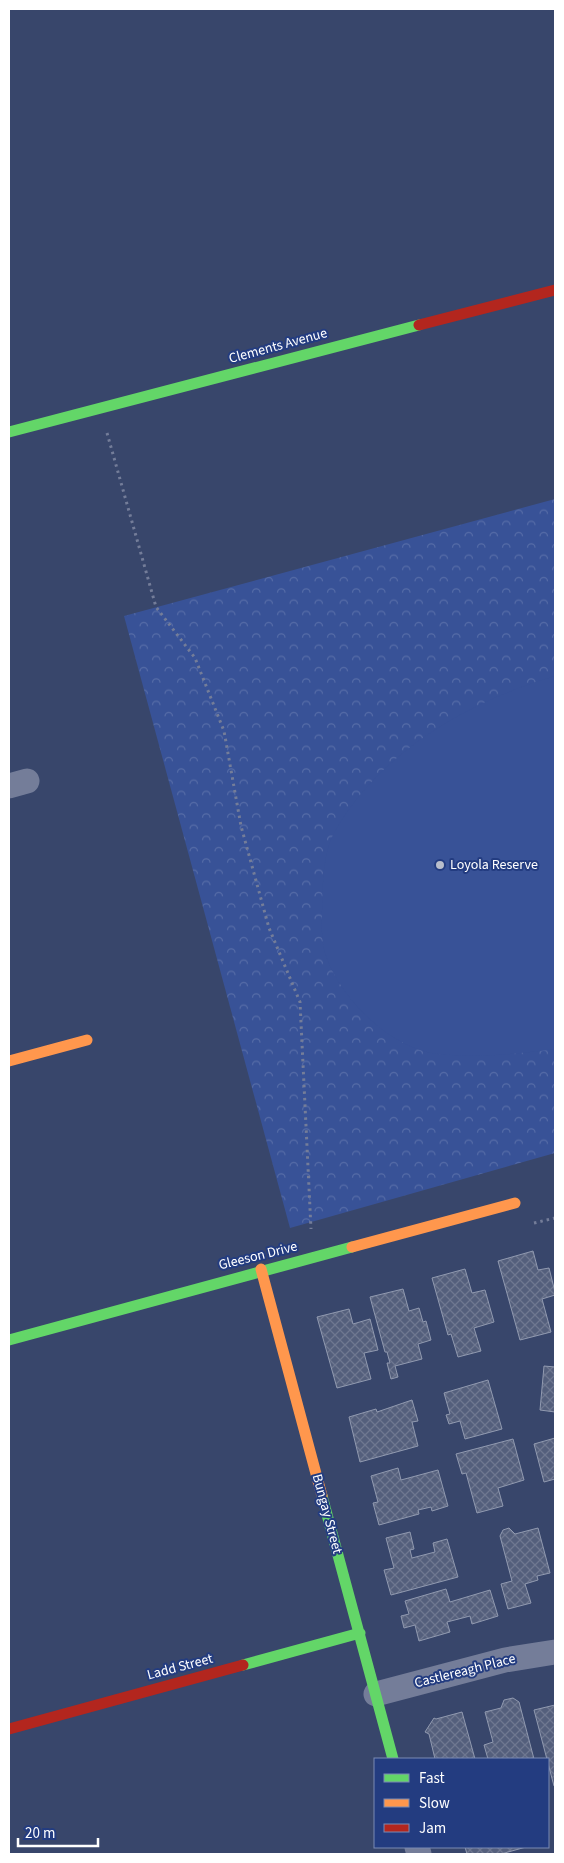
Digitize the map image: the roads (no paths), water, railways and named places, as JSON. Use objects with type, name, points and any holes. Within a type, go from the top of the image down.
[{"type":"street","name":"Clements Avenue","points":[[9,432],[555,290]]},
{"type":"street","points":[[9,1061],[87,1040]]},
{"type":"street","name":"Gleeson Drive","points":[[9,1340],[260,1269],[316,1257],[515,1203]]},
{"type":"street","name":"Bungay Street","points":[[260,1269],[394,1758]]},
{"type":"street","name":"Ladd Street","points":[[9,1729],[360,1633]]},
{"type":"street","name":"Castlereagh Place","points":[[376,1694],[505,1660],[555,1652]]},
{"type":"place","name":"Loyola Reserve","points":[[440,865]]}]
